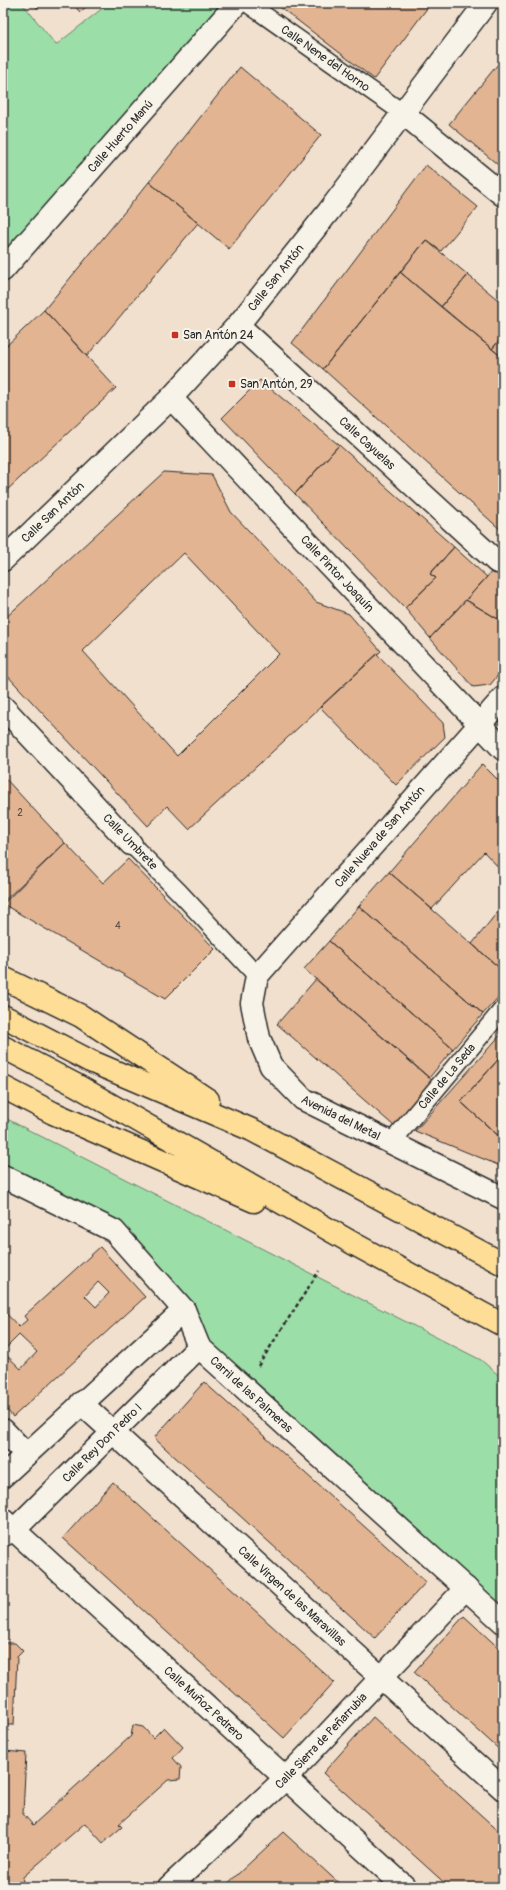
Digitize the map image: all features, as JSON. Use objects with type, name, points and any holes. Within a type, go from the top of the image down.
[{"type":"highway","points":[[3,978],[81,1016],[252,1130]]},
{"type":"highway","points":[[3,1016],[90,1061],[252,1130],[503,1264]]},
{"type":"highway","points":[[3,1047],[76,1085],[356,1245],[503,1325]]},
{"type":"highway","points":[[3,1087],[53,1113],[356,1245]]},
{"type":"street","name":"Calle Huerto Manú","points":[[3,270],[237,3]]},
{"type":"street","name":"Calle Nene del Horno","points":[[247,3],[403,113]]},
{"type":"street","name":"Calle San Antón","points":[[3,560],[171,398],[238,325],[308,238],[486,3]]},
{"type":"street","points":[[403,113],[503,196]]},
{"type":"street","name":"Calle Cayuelas","points":[[238,325],[497,562]]},
{"type":"street","name":"Calle Pintor Joaquín","points":[[171,398],[503,749]]},
{"type":"street","name":"Calle Nueva de San Antón","points":[[257,976],[503,698]]},
{"type":"street","name":"Calle Umbrete","points":[[3,707],[257,976]]},
{"type":"street","name":"Avenida del Metal","points":[[257,976],[252,1003],[260,1038],[271,1066],[303,1098],[503,1198]]},
{"type":"street","name":"Calle de La Seda","points":[[391,1143],[503,1009]]},
{"type":"street","name":"Carril de las Palmeras","points":[[3,1176],[114,1231],[184,1310],[199,1347],[503,1622]]},
{"type":"street","points":[[3,1476],[184,1310]]},
{"type":"street","name":"Calle Rey Don Pedro I","points":[[7,1528],[113,1433],[199,1347]]},
{"type":"street","name":"Calle Virgen de las Maravillas","points":[[81,1403],[503,1789]]},
{"type":"street","points":[[3,1430],[26,1454]]},
{"type":"street","name":"Calle Muñoz Pedrero","points":[[7,1528],[286,1778],[405,1887]]},
{"type":"street","name":"Calle Sierra de Peñarrubia","points":[[169,1887],[286,1778],[466,1588]]},
{"type":"path","points":[[244,1387],[319,1271]]},
{"type":"green space","points":[[3,3],[22,3],[56,45],[109,3],[237,3],[3,270]]},
{"type":"green space","points":[[3,1117],[481,1360],[503,1379],[503,1622],[199,1347],[114,1231],[3,1176]]},
{"type":"building","points":[[34,3],[44,3],[37,8]]},
{"type":"building","points":[[72,3],[91,3],[80,12]]},
{"type":"building","points":[[283,3],[431,3],[374,79],[280,7]]},
{"type":"building","points":[[503,58],[503,169],[449,124]]},
{"type":"building","points":[[240,67],[321,135],[229,249],[149,182]]},
{"type":"building","points":[[426,165],[478,207],[441,251],[426,240],[323,369],[292,343]]},
{"type":"building","points":[[149,182],[198,223],[87,356],[44,310]]},
{"type":"building","points":[[426,240],[468,275],[441,307],[400,272]]},
{"type":"building","points":[[400,272],[503,358],[503,532],[323,369]]},
{"type":"building","points":[[468,275],[503,304],[503,336],[492,349],[441,307]]},
{"type":"building","points":[[44,310],[116,388],[5,492],[3,490],[3,349]]},
{"type":"building","points":[[503,336],[503,358],[492,349]]},
{"type":"building","points":[[260,380],[339,445],[295,494],[222,418]]},
{"type":"building","points":[[339,445],[454,547],[430,574],[436,578],[405,608],[295,494]]},
{"type":"building","points":[[164,472],[212,475],[231,512],[316,602],[349,614],[381,651],[189,829],[167,806],[148,826],[3,671],[3,620]],"holes":[[[184,553],[279,654],[177,756],[83,651]]]},
{"type":"building","points":[[454,547],[487,577],[430,638],[405,608],[436,578],[430,574]]},
{"type":"building","points":[[503,559],[503,622],[466,600]]},
{"type":"building","points":[[466,600],[503,622],[503,669],[490,685],[473,687],[430,638]]},
{"type":"building","points":[[377,654],[443,723],[445,737],[396,785],[320,707]]},
{"type":"building","points":[[482,764],[503,785],[503,872],[484,852],[432,909],[389,872]]},
{"type":"building","points":[[3,776],[65,843],[3,902]]},
{"type":"building","points":[[65,843],[103,883],[128,859],[215,949],[165,999],[3,904]]},
{"type":"building","points":[[389,872],[503,971],[503,992],[483,1014],[359,906]]},
{"type":"building","points":[[503,905],[503,971],[472,944]]},
{"type":"building","points":[[359,906],[483,1014],[453,1049],[329,941]]},
{"type":"building","points":[[329,941],[453,1049],[429,1078],[304,969]]},
{"type":"building","points":[[316,979],[433,1081],[394,1126],[277,1024]]},
{"type":"building","points":[[503,1032],[503,1054],[461,1102],[503,1140],[503,1167],[415,1131]]},
{"type":"building","points":[[503,1054],[503,1140],[461,1102]]},
{"type":"building","points":[[100,1247],[145,1297],[13,1417],[3,1405],[3,1352],[21,1369],[37,1352],[19,1335],[3,1351],[3,1310],[19,1327],[27,1320],[24,1316]],"holes":[[[98,1282],[109,1293],[96,1307],[85,1296]]]},
{"type":"building","points":[[204,1382],[426,1582],[375,1638],[154,1438]]},
{"type":"building","points":[[113,1482],[334,1682],[284,1738],[63,1538]]},
{"type":"building","points":[[464,1616],[503,1652],[503,1753],[414,1672]]},
{"type":"building","points":[[3,1643],[15,1643],[23,1651],[17,1657],[14,1725],[6,1725],[5,1751],[26,1753],[23,1814],[33,1825],[131,1736],[133,1725],[143,1727],[153,1738],[164,1727],[183,1747],[173,1758],[181,1767],[180,1779],[168,1780],[119,1824],[122,1827],[103,1843],[85,1823],[23,1877],[22,1887],[3,1887]]},
{"type":"building","points":[[373,1717],[503,1835],[503,1887],[449,1887],[323,1773]]},
{"type":"building","points":[[283,1832],[343,1887],[224,1887]]},
{"type":"place","name":"San Antón 24","points":[[175,335]]},
{"type":"place","name":"San Antón, 29","points":[[232,384]]}]
